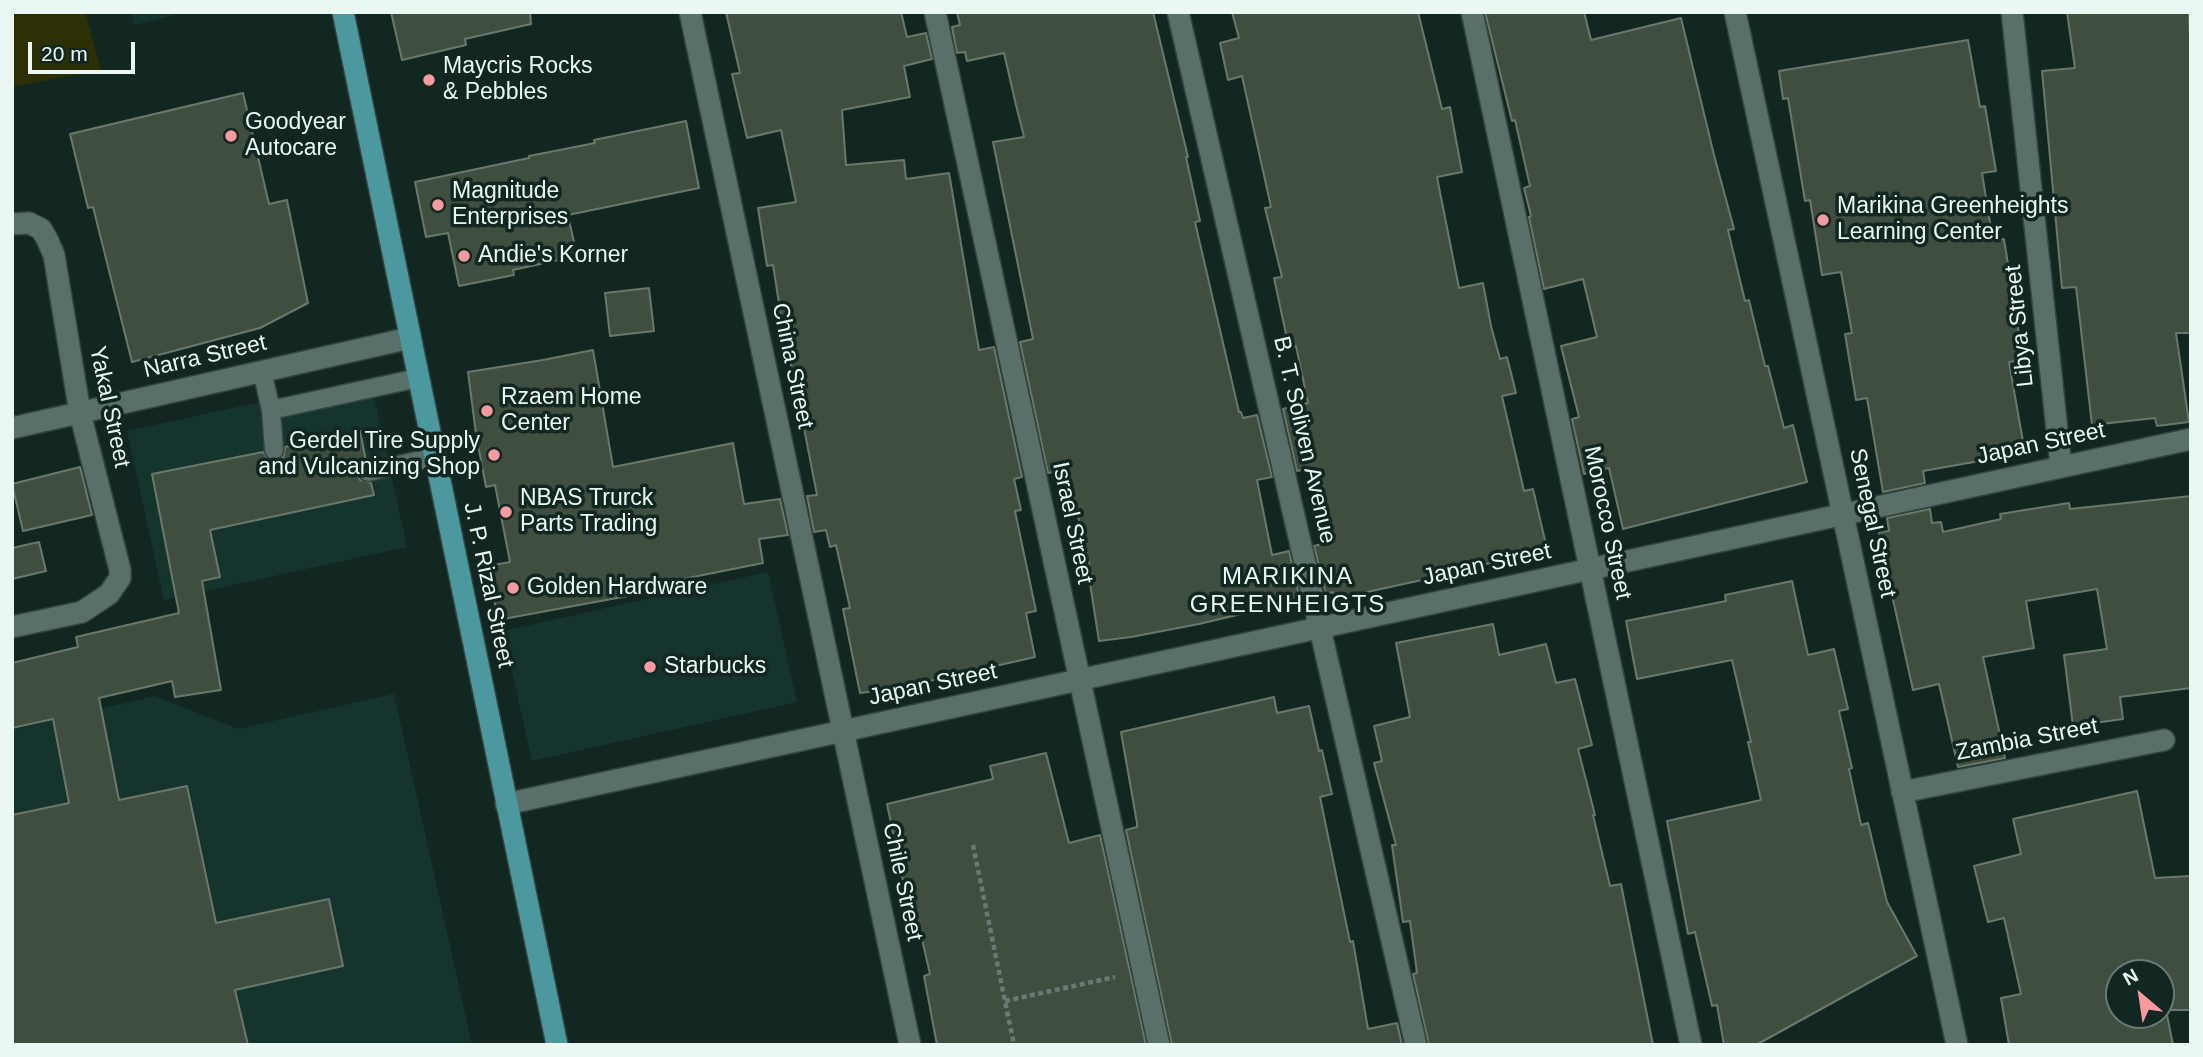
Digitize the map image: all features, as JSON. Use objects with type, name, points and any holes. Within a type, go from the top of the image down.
[{"type":"main road","name":"J. P. Rizal Street","points":[[343,12],[557,1045]]},
{"type":"street","name":"China Street","points":[[690,12],[843,731]]},
{"type":"street","name":"Israel Street","points":[[935,12],[1159,1045]]},
{"type":"street","name":"B. T. Soliven Avenue","points":[[1178,12],[1416,1045]]},
{"type":"street","name":"Morocco Street","points":[[1472,12],[1691,1045]]},
{"type":"street","name":"Senegal Street","points":[[1735,12],[1957,1045]]},
{"type":"street","name":"Libya Street","points":[[2012,12],[2061,467]]},
{"type":"street","name":"Yakal Street","points":[[12,224],[29,223],[41,229],[54,255],[80,413],[120,570],[120,578],[109,594],[82,612],[12,627]]},
{"type":"street","name":"Narra Street","points":[[12,428],[410,338]]},
{"type":"street","name":"Japan Street","points":[[506,804],[2191,439]]},
{"type":"street","name":"Chile Street","points":[[843,731],[910,1045]]},
{"type":"street","name":"Zambia Street","points":[[1902,792],[2164,740]]},
{"type":"lane","points":[[262,371],[271,410],[274,450]]},
{"type":"lane","points":[[271,410],[418,378]]},
{"type":"lane","points":[[368,472],[434,457]]},
{"type":"path","points":[[973,845],[1014,1045]]},
{"type":"path","points":[[1005,1001],[1143,971]]},
{"type":"shaded area","points":[[131,12],[186,12],[134,25]]},
{"type":"shaded area","points":[[370,378],[407,547],[164,600],[127,431]]},
{"type":"shaded area","name":"Starbucks","points":[[768,572],[797,702],[532,761],[503,631]]},
{"type":"shaded area","points":[[394,694],[472,1045],[12,1045],[12,730],[155,696],[238,729]]},
{"type":"green space","points":[[12,12],[85,12],[101,70],[12,87]]},
{"type":"building","points":[[391,12],[530,12],[531,24],[465,39],[466,45],[402,60]]},
{"type":"building","points":[[726,12],[901,12],[907,37],[926,33],[932,59],[904,66],[910,97],[842,110],[846,165],[904,160],[906,179],[949,173],[979,350],[994,347],[1022,477],[1014,479],[1021,510],[1015,511],[1036,611],[1026,613],[1035,657],[894,689],[860,693],[843,609],[850,608],[836,545],[830,547],[826,530],[814,532],[807,496],[817,495],[794,390],[785,315],[781,316],[773,265],[767,266],[758,208],[796,202],[781,130],[747,138],[732,74],[740,73]]},
{"type":"building","points":[[957,12],[1153,12],[1188,157],[1200,221],[1195,222],[1239,412],[1243,418],[1257,415],[1272,477],[1257,480],[1272,555],[1289,551],[1300,600],[1199,624],[1099,641],[1089,577],[1092,576],[1067,470],[1048,473],[1020,342],[1033,339],[993,142],[1024,137],[1004,53],[967,61],[965,52],[957,53],[952,27],[960,25]]},
{"type":"building","points":[[1232,12],[1418,12],[1442,109],[1450,107],[1462,172],[1437,177],[1459,288],[1483,283],[1500,359],[1507,357],[1516,393],[1502,396],[1524,491],[1533,489],[1547,549],[1335,599],[1333,592],[1326,594],[1314,546],[1325,543],[1310,468],[1297,471],[1283,409],[1308,403],[1296,346],[1289,348],[1274,278],[1282,277],[1265,208],[1271,207],[1242,76],[1228,80],[1220,43],[1239,38]]},
{"type":"building","points":[[1485,12],[1584,12],[1591,40],[1681,18],[1734,229],[1728,230],[1745,301],[1749,300],[1784,428],[1793,425],[1807,482],[1623,529],[1609,468],[1584,474],[1572,419],[1579,417],[1561,346],[1597,337],[1583,279],[1544,289],[1524,188],[1530,186]]},
{"type":"building","points":[[2067,12],[2189,12],[2191,333],[2176,333],[2189,422],[2157,426],[2155,418],[2092,425],[2076,287],[2062,288],[2042,71],[2075,68]]},
{"type":"building","points":[[1968,40],[1980,107],[1985,106],[1996,171],[1982,173],[1993,241],[2004,239],[2023,360],[2009,362],[2025,453],[1923,471],[1925,483],[1883,492],[1867,398],[1856,400],[1845,334],[1852,333],[1841,272],[1822,275],[1810,200],[1805,201],[1788,98],[1783,99],[1779,71]]},
{"type":"building","points":[[243,93],[269,204],[287,200],[308,303],[260,328],[132,362],[93,207],[88,208],[70,134]]},
{"type":"building","points":[[686,121],[699,188],[568,215],[577,256],[513,270],[514,275],[459,286],[448,233],[426,237],[415,182]]},
{"type":"building","points":[[649,288],[654,331],[610,336],[605,293]]},
{"type":"building","points":[[593,350],[613,467],[733,443],[744,504],[780,499],[788,535],[759,539],[763,563],[643,587],[644,593],[498,620],[488,566],[510,562],[495,485],[486,487],[468,372]]},
{"type":"building","points":[[360,431],[366,461],[360,464],[357,474],[360,480],[371,483],[374,495],[210,530],[220,577],[202,581],[221,690],[175,697],[172,681],[99,698],[119,800],[187,786],[216,923],[329,899],[343,966],[235,990],[248,1045],[12,1045],[12,815],[69,803],[53,719],[12,728],[12,663],[78,647],[76,637],[179,613],[152,474],[263,452],[268,460],[276,461],[284,456],[285,447]]},
{"type":"building","points":[[80,467],[92,515],[23,531],[12,484]]},
{"type":"building","points":[[2191,496],[2191,688],[2120,697],[2123,719],[2073,726],[2064,655],[2107,649],[2097,589],[2026,601],[2034,648],[1983,657],[2005,758],[1958,767],[1939,684],[1913,690],[1888,586],[1879,532],[1889,531],[1887,518],[1930,509],[1932,523],[1941,522],[1943,532],[2001,519],[2000,514],[2069,503],[2070,509]]},
{"type":"building","points":[[39,542],[46,571],[12,579],[12,548]]},
{"type":"building","points":[[1792,581],[1808,655],[1834,649],[1848,709],[1839,711],[1861,825],[1868,823],[1887,902],[1917,956],[1756,1045],[1724,1045],[1717,1005],[1712,1006],[1695,932],[1688,934],[1667,821],[1761,800],[1748,742],[1751,742],[1732,660],[1637,679],[1626,621],[1726,601],[1725,595]]},
{"type":"building","points":[[1493,624],[1499,655],[1546,644],[1556,683],[1575,679],[1592,745],[1578,749],[1610,886],[1621,884],[1653,1045],[1429,1045],[1413,974],[1417,973],[1410,921],[1403,922],[1392,845],[1396,845],[1374,763],[1382,761],[1374,726],[1410,717],[1396,643]]},
{"type":"building","points":[[1274,697],[1277,713],[1309,706],[1332,794],[1320,797],[1350,942],[1353,941],[1368,1029],[1397,1023],[1402,1045],[1172,1045],[1126,830],[1137,827],[1137,823],[1121,732]]},
{"type":"building","points":[[1046,753],[1069,843],[1100,835],[1146,1045],[937,1045],[924,976],[930,974],[915,909],[909,910],[887,804],[993,779],[990,766]]},
{"type":"building","points":[[2137,791],[2155,878],[2191,876],[2191,1010],[2175,1010],[2175,959],[2105,959],[2105,1029],[2170,1029],[2173,1045],[2009,1045],[2001,998],[2021,994],[2004,918],[1988,922],[1974,866],[2021,854],[2013,819]]},
{"type":"place","name":"Maycris Rocks & Pebbles","points":[[429,80]]},
{"type":"place","name":"Goodyear Autocare","points":[[231,136]]},
{"type":"place","name":"Magnitude Enterprises","points":[[438,205]]},
{"type":"place","name":"Marikina Greenheights Learning Center","points":[[1823,220]]},
{"type":"place","name":"Andie's Korner","points":[[464,256]]},
{"type":"place","name":"Rzaem Home Center","points":[[487,411]]},
{"type":"place","name":"Gerdel Tire Supply and Vulcanizing Shop","points":[[494,455]]},
{"type":"place","name":"NBAS Trurck Parts Trading","points":[[506,512]]},
{"type":"place","name":"Golden Hardware","points":[[513,588]]},
{"type":"place","name":"Starbucks","points":[[650,667]]},
{"type":"district","name":"MARIKINA GREENHEIGTS","points":[[1288,591]]}]
